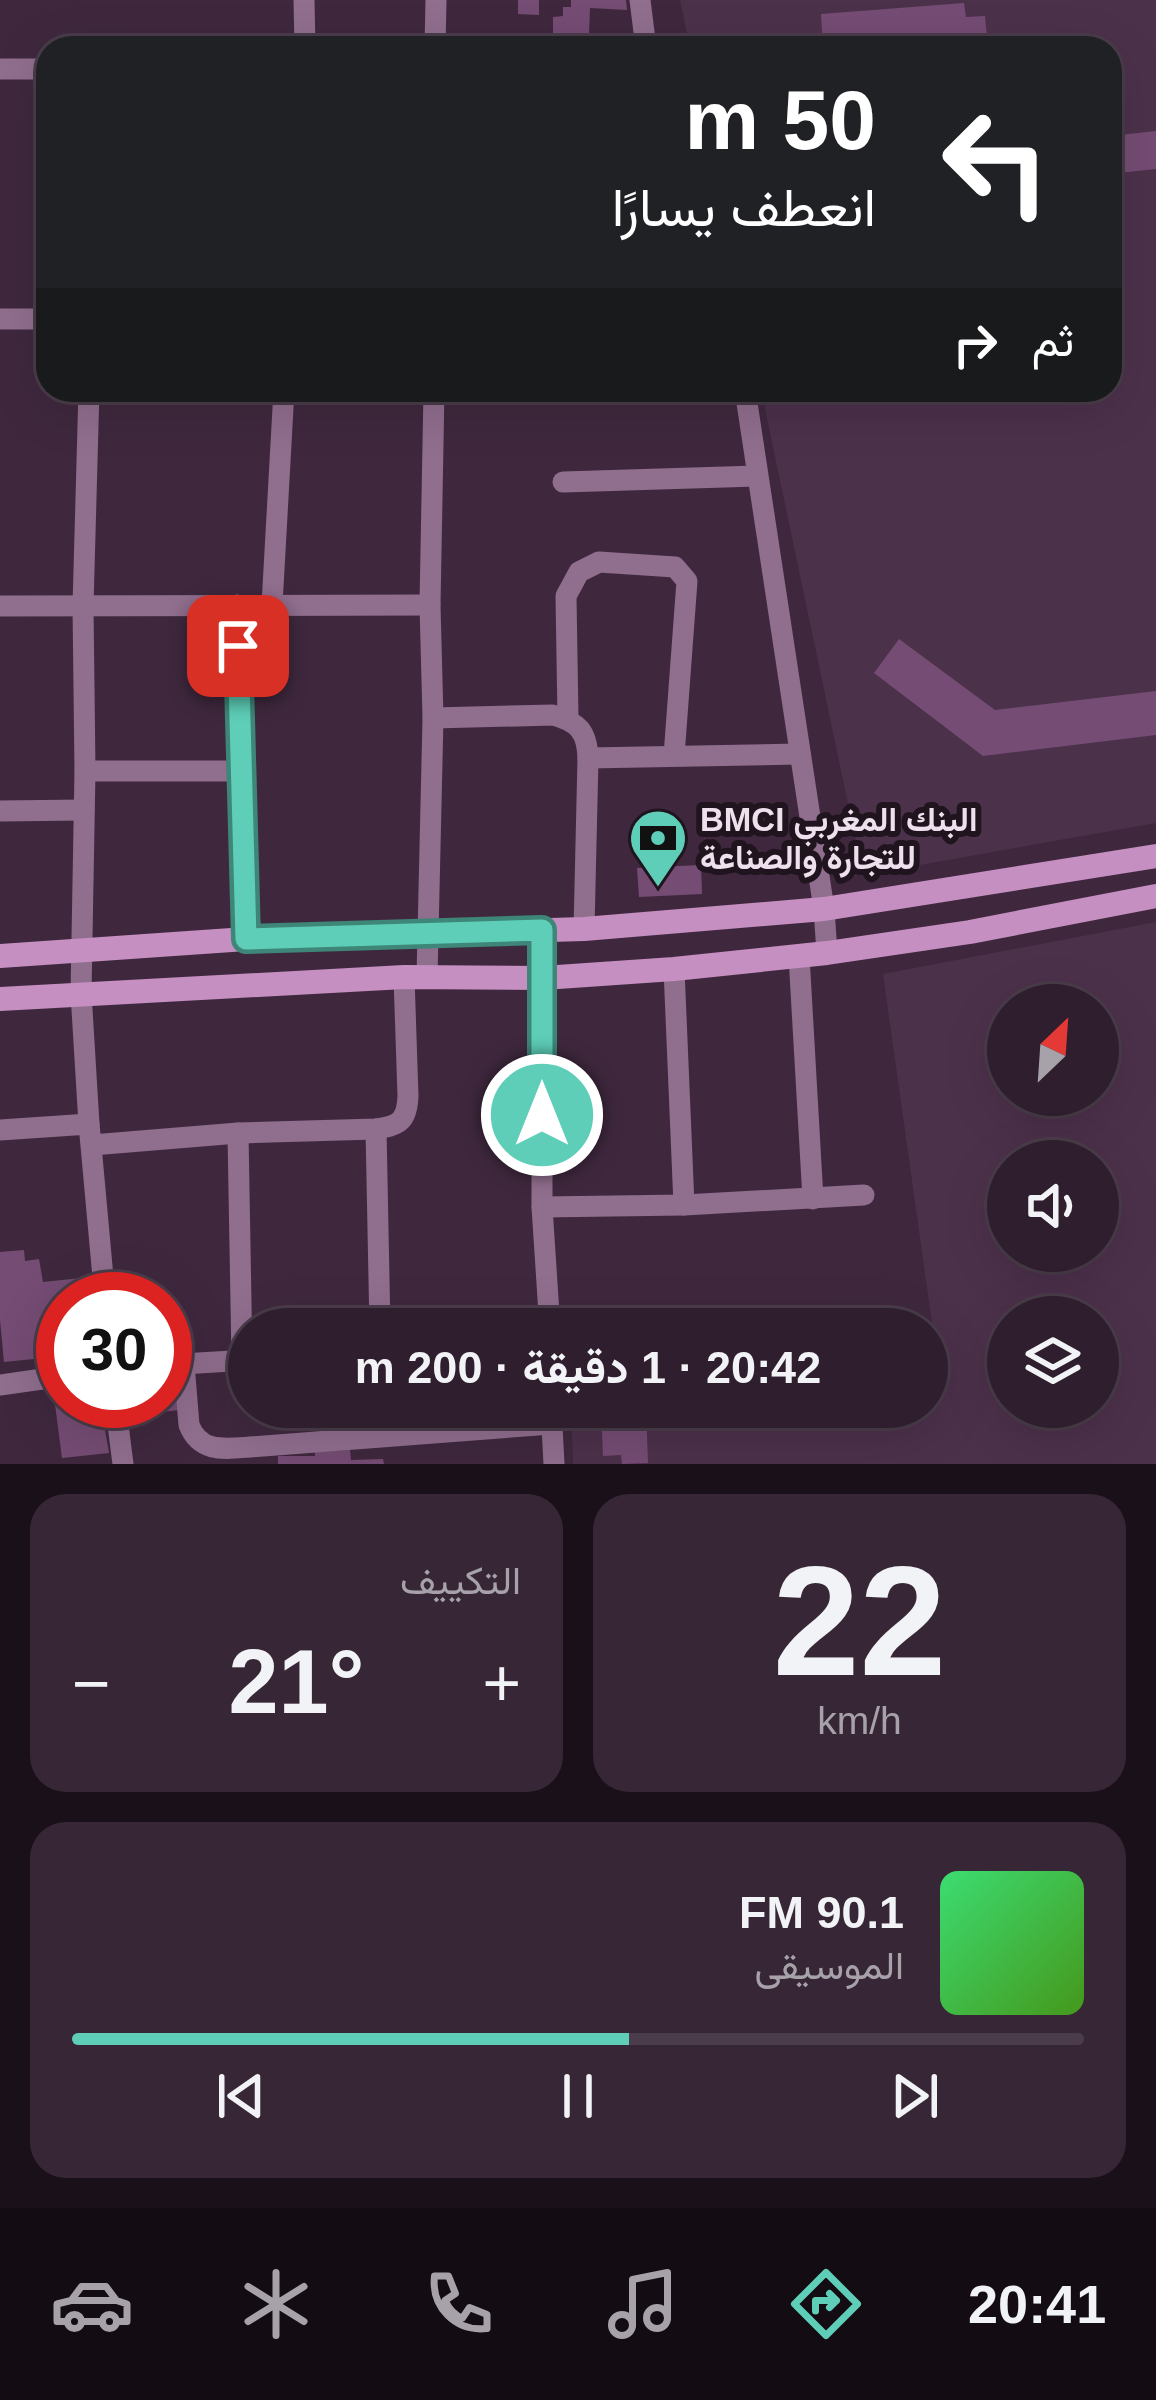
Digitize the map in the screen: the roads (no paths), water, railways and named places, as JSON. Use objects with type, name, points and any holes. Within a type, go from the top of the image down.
[{"type":"street","points":[[304,0],[305,36]]},
{"type":"street","points":[[435,36],[436,0]]},
{"type":"street","points":[[640,0],[644,36]]},
{"type":"street","points":[[0,69],[36,69]]},
{"type":"street","points":[[0,319],[36,319]]},
{"type":"street","points":[[89,402],[81,993],[103,1272]]},
{"type":"street","points":[[272,605],[283,402]]},
{"type":"street","points":[[0,1130],[90,1134],[376,1129],[392,1127],[407,1114],[415,977],[429,933],[434,402]]},
{"type":"street","points":[[748,402],[827,953]]},
{"type":"street","points":[[563,482],[757,476]]},
{"type":"street","points":[[568,719],[566,596],[578,572],[598,562],[675,567],[687,581],[674,756]]},
{"type":"street","points":[[237,605],[246,939]]},
{"type":"street","points":[[0,606],[430,605]]},
{"type":"street","points":[[434,718],[553,715],[581,727],[588,758],[584,929]]},
{"type":"street","points":[[588,758],[800,754]]},
{"type":"street","points":[[85,771],[240,771]]},
{"type":"street","points":[[0,812],[84,809]]},
{"type":"street","points":[[0,956],[246,939],[584,929],[824,909],[1156,856]]},
{"type":"street","points":[[0,999],[674,969],[970,932],[1156,896]]},
{"type":"street","points":[[542,930],[542,1207],[549,1308]]},
{"type":"street","points":[[800,956],[813,1199]]},
{"type":"street","points":[[674,969],[684,1205]]},
{"type":"street","points":[[376,1129],[380,1308]]},
{"type":"street","points":[[238,1133],[243,1308]]},
{"type":"street","points":[[542,1207],[864,1195]]},
{"type":"street","points":[[192,1364],[228,1361]]},
{"type":"street","points":[[0,1385],[36,1380]]},
{"type":"street","points":[[118,1428],[123,1464]]},
{"type":"street","points":[[191,1428],[202,1444],[250,1456],[461,1428]]},
{"type":"street","points":[[552,1428],[554,1464]]},
{"type":"place","name":"BMCI البنك المغربي للتجارة والصناعة","points":[[658,889]]}]
